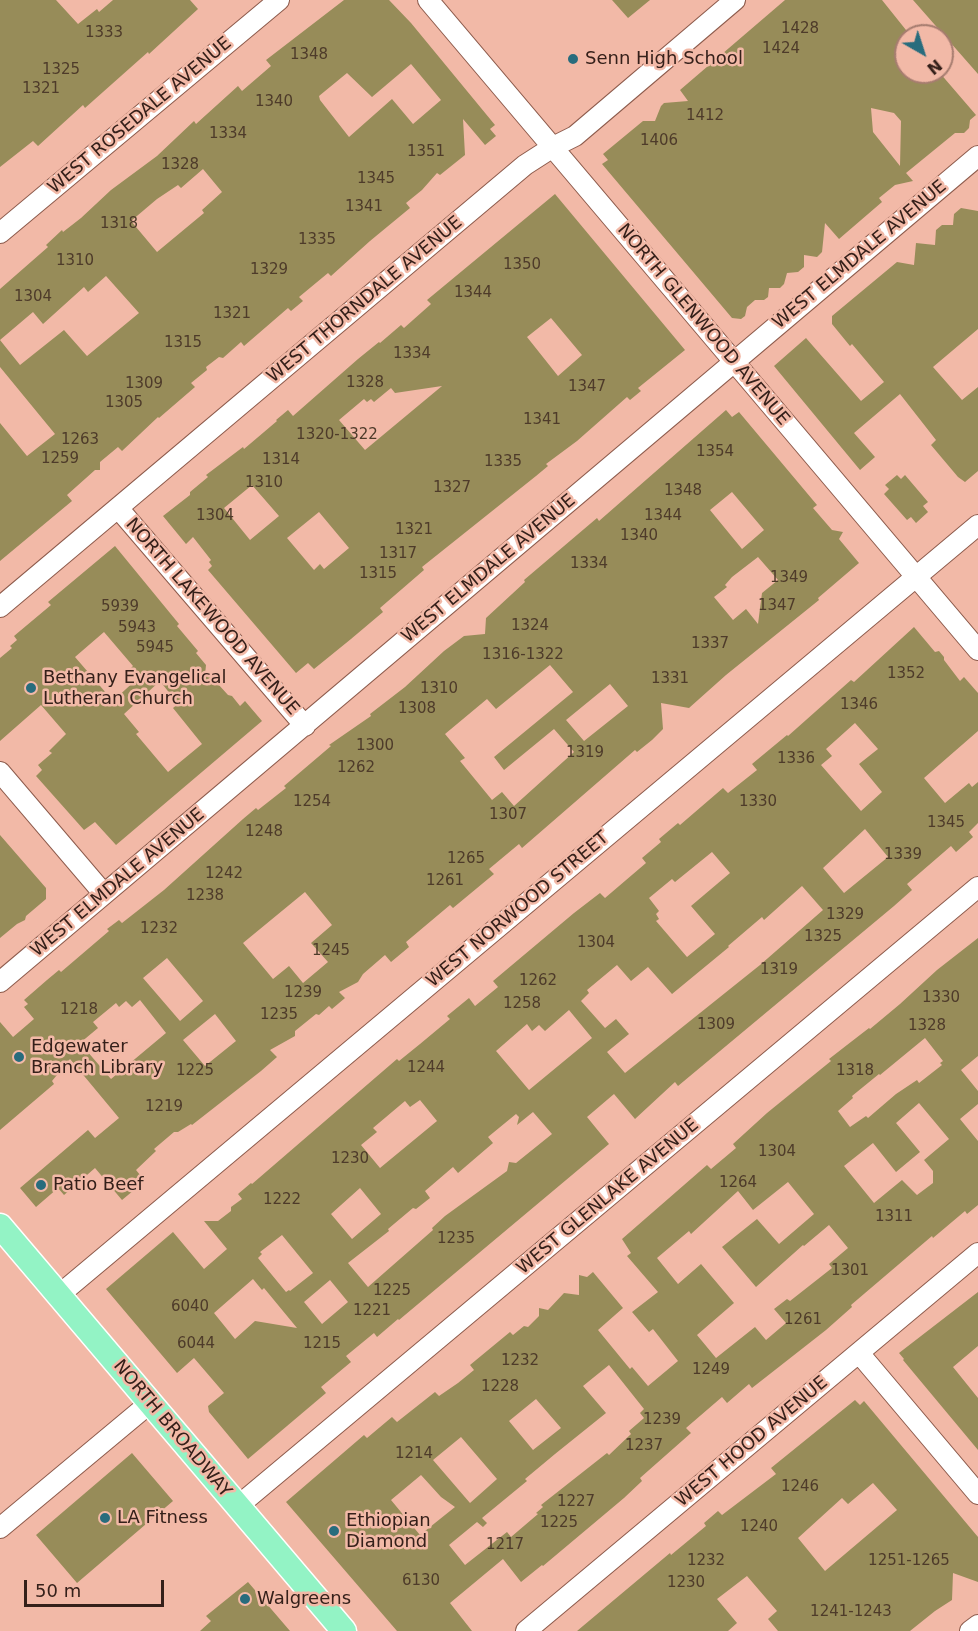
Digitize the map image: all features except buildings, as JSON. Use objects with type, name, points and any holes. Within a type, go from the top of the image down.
[{"type":"main road","name":"NORTH BROADWAY","points":[[0,1226],[344,1631]]},
{"type":"street","name":"WEST ROSEDALE AVENUE","points":[[0,232],[279,0]]},
{"type":"street","name":"NORTH GLENWOOD AVENUE","points":[[428,0],[978,650]]},
{"type":"street","name":"WEST THORNDALE AVENUE","points":[[0,607],[525,165],[575,136],[735,0]]},
{"type":"street","name":"WEST ELMDALE AVENUE","points":[[0,982],[978,156]]},
{"type":"street","name":"NORTH LAKEWOOD AVENUE","points":[[118,508],[305,726]]},
{"type":"street","name":"WEST NORWOOD STREET","points":[[58,1295],[978,525]]},
{"type":"street","points":[[0,772],[104,894]]},
{"type":"street","name":"WEST GLENLAKE AVENUE","points":[[238,1506],[978,887]]},
{"type":"street","name":"WEST HOOD AVENUE","points":[[526,1631],[978,1253]]},
{"type":"street","points":[[859,1353],[978,1494]]},
{"type":"street","points":[[0,1528],[150,1403]]},
{"type":"street","points":[[970,1631],[978,1625]]},
{"type":"place","name":"Senn High School","points":[[573,59]]},
{"type":"place","name":"Bethany Evangelical Lutheran Church","points":[[31,688]]},
{"type":"place","name":"Edgewater Branch Library","points":[[19,1057]]},
{"type":"place","name":"Patio Beef","points":[[41,1185]]},
{"type":"place","name":"LA Fitness","points":[[105,1518]]},
{"type":"place","name":"Ethiopian Diamond","points":[[334,1531]]},
{"type":"place","name":"Walgreens","points":[[245,1599]]}]
